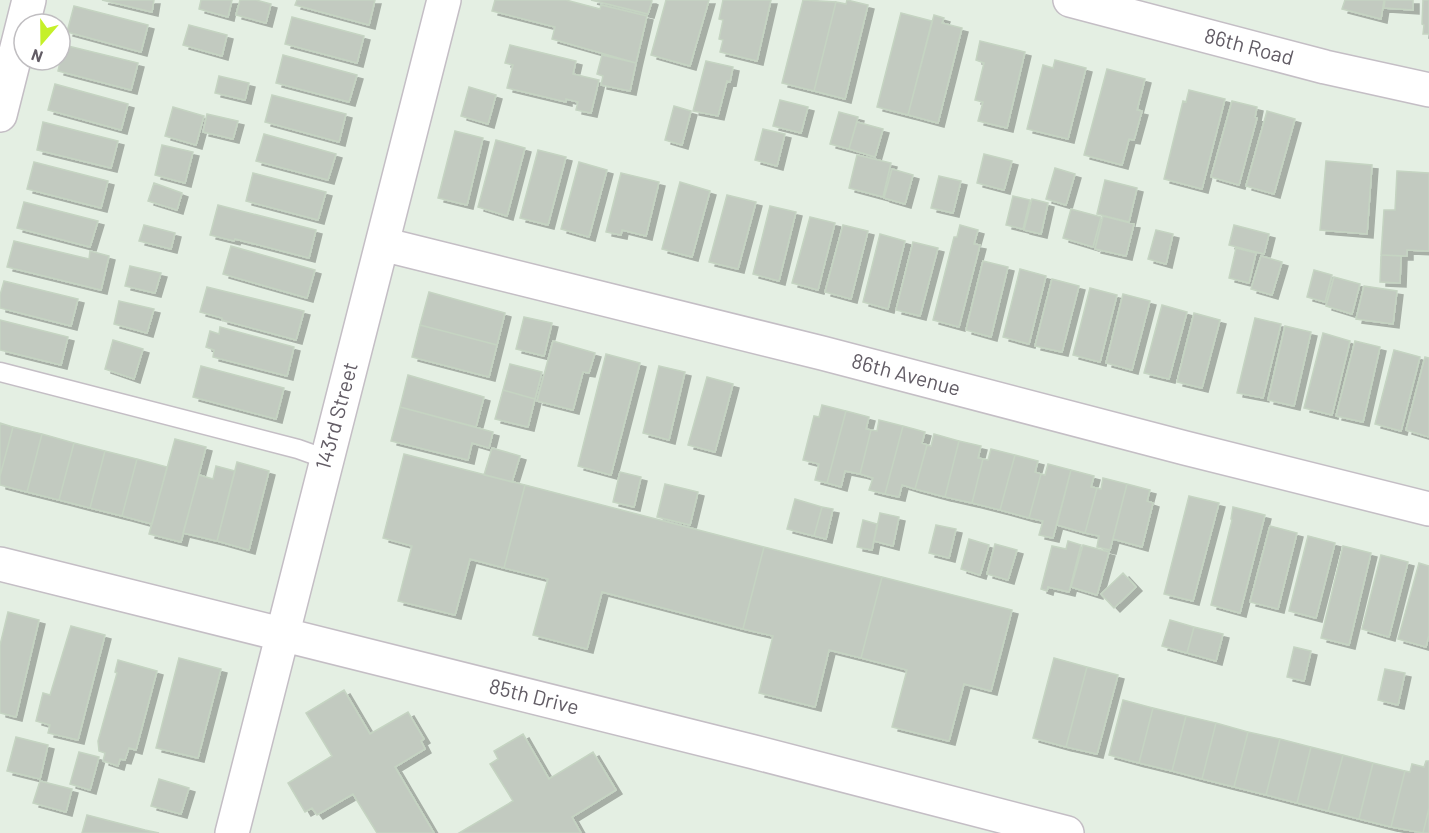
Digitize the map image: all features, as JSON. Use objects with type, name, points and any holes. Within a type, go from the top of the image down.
[{"type":"street","points":[[0,115],[29,0]]},
{"type":"street","name":"143rd Street","points":[[232,833],[444,0]]},
{"type":"street","name":"86th Road","points":[[1070,0],[1325,67],[1429,90]]},
{"type":"street","name":"86th Avenue","points":[[382,244],[822,353],[1429,509]]},
{"type":"street","name":"85th Drive","points":[[0,564],[1067,833]]},
{"type":"lane","points":[[0,372],[298,448],[326,459]]},
{"type":"building","points":[[102,0],[154,0],[152,12]]},
{"type":"building","points":[[201,0],[232,0],[228,17],[199,9]]},
{"type":"building","points":[[240,0],[256,0],[271,4],[266,23],[236,15]]},
{"type":"building","points":[[297,0],[375,0],[369,25],[295,5]]},
{"type":"building","points":[[495,0],[566,0],[600,9],[601,5],[647,16],[636,63],[552,39],[555,27],[492,11]]},
{"type":"building","points":[[591,0],[650,0],[652,1],[648,14]]},
{"type":"building","points":[[666,0],[709,0],[690,66],[651,55]]},
{"type":"building","points":[[723,0],[771,0],[757,61],[720,52],[723,40],[719,39],[723,20],[719,19]]},
{"type":"building","points":[[803,0],[836,2],[814,91],[782,83]]},
{"type":"building","points":[[847,0],[868,5],[845,99],[814,91],[836,2],[846,4]]},
{"type":"building","points":[[1345,0],[1384,0],[1381,19],[1342,9]]},
{"type":"building","points":[[1385,0],[1413,0],[1413,10],[1384,8]]},
{"type":"building","points":[[1423,0],[1429,0],[1429,34],[1423,34]]},
{"type":"building","points":[[74,6],[148,25],[141,52],[72,33]]},
{"type":"building","points":[[901,13],[932,21],[908,115],[877,107]]},
{"type":"building","points":[[934,15],[944,18],[942,23],[962,28],[938,123],[908,115]]},
{"type":"building","points":[[292,17],[364,36],[357,63],[285,44]]},
{"type":"building","points":[[189,25],[227,35],[222,56],[183,45]]},
{"type":"building","points":[[980,41],[1025,52],[1007,128],[978,121],[983,102],[975,100],[984,63],[976,60]]},
{"type":"building","points":[[510,45],[576,61],[573,74],[599,80],[591,113],[576,110],[578,102],[566,99],[566,102],[507,88],[513,65],[505,63]]},
{"type":"building","points":[[72,47],[138,63],[131,90],[62,72],[72,72]]},
{"type":"building","points":[[283,55],[357,75],[349,102],[276,83]]},
{"type":"building","points":[[602,55],[636,63],[630,91],[601,85],[603,76],[597,74]]},
{"type":"building","points":[[1055,60],[1086,68],[1068,139],[1027,129],[1043,65],[1053,68]]},
{"type":"building","points":[[706,61],[733,67],[718,116],[693,111]]},
{"type":"building","points":[[1107,69],[1145,79],[1137,110],[1142,111],[1134,140],[1129,139],[1122,165],[1084,155]]},
{"type":"building","points":[[219,76],[249,83],[245,100],[215,93]]},
{"type":"building","points":[[55,84],[128,104],[121,130],[48,110]]},
{"type":"building","points":[[469,87],[496,95],[488,124],[461,116]]},
{"type":"building","points":[[1189,90],[1225,99],[1202,189],[1164,179],[1183,101],[1186,102]]},
{"type":"building","points":[[272,95],[346,114],[339,142],[265,122]]},
{"type":"building","points":[[780,100],[808,107],[801,133],[773,126]]},
{"type":"building","points":[[1232,101],[1257,107],[1255,117],[1257,118],[1239,185],[1211,177]]},
{"type":"building","points":[[674,106],[691,111],[682,145],[665,140]]},
{"type":"building","points":[[173,107],[204,116],[196,145],[165,136]]},
{"type":"building","points":[[1267,111],[1295,119],[1274,194],[1246,186]]},
{"type":"building","points":[[839,112],[858,117],[849,149],[830,144]]},
{"type":"building","points":[[207,114],[238,121],[233,139],[203,132]]},
{"type":"building","points":[[43,122],[118,141],[111,168],[37,150]]},
{"type":"building","points":[[857,122],[883,129],[875,157],[849,149]]},
{"type":"building","points":[[763,129],[785,134],[777,166],[755,160]]},
{"type":"building","points":[[455,131],[483,138],[467,205],[438,198]]},
{"type":"building","points":[[264,134],[336,154],[328,180],[256,161]]},
{"type":"building","points":[[496,140],[525,148],[507,216],[478,207]]},
{"type":"building","points":[[162,145],[193,152],[185,183],[155,175]]},
{"type":"building","points":[[538,150],[566,157],[548,225],[520,218]]},
{"type":"building","points":[[984,154],[1012,161],[1004,190],[977,183]]},
{"type":"building","points":[[857,155],[891,163],[883,197],[849,188]]},
{"type":"building","points":[[1326,161],[1372,165],[1367,234],[1320,230]]},
{"type":"building","points":[[34,162],[108,181],[101,208],[27,189]]},
{"type":"building","points":[[579,162],[607,170],[589,237],[561,229]]},
{"type":"building","points":[[1055,168],[1075,174],[1066,205],[1046,199]]},
{"type":"building","points":[[892,169],[913,175],[905,204],[884,198]]},
{"type":"building","points":[[1397,171],[1429,173],[1429,251],[1407,250],[1407,256],[1381,255],[1384,210],[1395,210]]},
{"type":"building","points":[[253,173],[326,192],[318,220],[246,201]]},
{"type":"building","points":[[621,173],[659,182],[646,236],[622,230],[621,235],[606,232]]},
{"type":"building","points":[[939,176],[961,181],[953,213],[931,208]]},
{"type":"building","points":[[1105,180],[1137,188],[1129,222],[1097,214]]},
{"type":"building","points":[[680,182],[710,191],[692,257],[662,249]]},
{"type":"building","points":[[154,183],[182,193],[177,210],[148,201]]},
{"type":"building","points":[[727,195],[756,202],[738,269],[709,262]]},
{"type":"building","points":[[1013,196],[1030,200],[1023,229],[1006,225]]},
{"type":"building","points":[[1032,199],[1048,203],[1041,234],[1024,230]]},
{"type":"building","points":[[24,202],[98,221],[90,247],[17,228]]},
{"type":"building","points":[[218,205],[316,230],[309,258],[210,235]]},
{"type":"building","points":[[770,206],[796,212],[779,281],[753,274]]},
{"type":"building","points":[[1071,209],[1101,217],[1093,247],[1063,238]]},
{"type":"building","points":[[1103,216],[1134,224],[1126,256],[1095,249]]},
{"type":"building","points":[[810,217],[835,223],[818,290],[792,283]]},
{"type":"building","points":[[144,225],[175,233],[171,249],[139,241]]},
{"type":"building","points":[[843,225],[868,231],[851,299],[825,292]]},
{"type":"building","points":[[960,225],[978,230],[974,244],[980,245],[959,327],[933,320],[954,237],[957,237]]},
{"type":"building","points":[[1234,225],[1269,234],[1264,254],[1229,245]]},
{"type":"building","points":[[1156,230],[1173,234],[1166,264],[1148,259]]},
{"type":"building","points":[[880,234],[905,241],[888,309],[863,302]]},
{"type":"building","points":[[14,241],[89,259],[90,251],[109,256],[101,290],[7,267]]},
{"type":"building","points":[[913,242],[938,248],[920,316],[896,310]]},
{"type":"building","points":[[231,246],[315,270],[307,298],[223,274]]},
{"type":"building","points":[[1236,248],[1256,253],[1249,283],[1229,278]]},
{"type":"building","points":[[1381,255],[1401,256],[1400,283],[1380,282]]},
{"type":"building","points":[[1261,256],[1282,262],[1272,295],[1251,289]]},
{"type":"building","points":[[983,261],[1008,267],[991,337],[966,330]]},
{"type":"building","points":[[130,266],[161,273],[155,293],[125,286]]},
{"type":"building","points":[[1020,269],[1046,276],[1029,344],[1003,337]]},
{"type":"building","points":[[1314,270],[1332,275],[1325,302],[1307,297]]},
{"type":"building","points":[[1334,277],[1360,284],[1352,314],[1326,306]]},
{"type":"building","points":[[1052,279],[1079,286],[1062,352],[1035,346]]},
{"type":"building","points":[[4,281],[78,299],[71,326],[0,308],[0,295]]},
{"type":"building","points":[[1364,286],[1397,291],[1393,324],[1356,319]]},
{"type":"building","points":[[207,287],[304,311],[296,340],[200,312]]},
{"type":"building","points":[[1090,288],[1117,295],[1100,362],[1073,355]]},
{"type":"building","points":[[429,292],[505,313],[497,345],[420,325]]},
{"type":"building","points":[[1123,294],[1150,301],[1132,370],[1106,363]]},
{"type":"building","points":[[119,301],[154,309],[147,333],[114,324]]},
{"type":"building","points":[[1162,305],[1187,312],[1169,379],[1144,373]]},
{"type":"building","points":[[1194,313],[1220,320],[1202,388],[1177,382]]},
{"type":"building","points":[[524,317],[552,323],[544,356],[516,349]]},
{"type":"building","points":[[1255,318],[1281,324],[1263,398],[1237,393]]},
{"type":"building","points":[[0,320],[68,337],[61,365],[0,350]]},
{"type":"building","points":[[420,325],[497,345],[489,377],[412,357]]},
{"type":"building","points":[[1285,326],[1311,332],[1294,406],[1268,400]]},
{"type":"building","points":[[220,327],[294,347],[287,376],[213,357],[214,350],[206,347],[210,331],[219,334]]},
{"type":"building","points":[[1323,333],[1350,341],[1332,415],[1304,408]]},
{"type":"building","points":[[113,340],[143,349],[134,379],[105,369]]},
{"type":"building","points":[[553,341],[595,353],[589,373],[583,372],[573,410],[537,401]]},
{"type":"building","points":[[1355,341],[1380,347],[1363,422],[1336,416]]},
{"type":"building","points":[[1394,350],[1420,357],[1401,431],[1375,424]]},
{"type":"building","points":[[606,354],[640,363],[611,475],[578,466]]},
{"type":"building","points":[[1425,357],[1429,358],[1429,437],[1406,430]]},
{"type":"building","points":[[510,364],[542,372],[535,399],[503,390]]},
{"type":"building","points":[[201,366],[284,388],[276,419],[193,397]]},
{"type":"building","points":[[659,366],[685,372],[669,440],[643,433]]},
{"type":"building","points":[[408,375],[484,397],[476,427],[400,407]]},
{"type":"building","points":[[707,377],[733,384],[715,452],[688,445]]},
{"type":"building","points":[[503,390],[535,399],[528,427],[495,419]]},
{"type":"building","points":[[822,405],[846,411],[827,483],[815,480],[819,464],[803,460],[814,416],[819,417]]},
{"type":"building","points":[[400,407],[493,432],[489,448],[472,443],[468,460],[391,441]]},
{"type":"building","points":[[846,411],[869,417],[866,429],[871,430],[860,474],[845,471],[841,487],[827,483]]},
{"type":"building","points":[[879,420],[903,426],[885,494],[869,490],[873,478],[860,474],[871,430],[877,431]]},
{"type":"building","points":[[0,423],[13,427],[0,476]]},
{"type":"building","points":[[903,426],[925,432],[922,443],[927,445],[915,489],[902,485],[899,497],[885,494]]},
{"type":"building","points":[[13,427],[42,434],[27,492],[0,485],[0,476]]},
{"type":"building","points":[[42,434],[74,443],[59,500],[27,492]]},
{"type":"building","points":[[934,434],[959,441],[945,497],[915,489],[927,445],[931,446]]},
{"type":"building","points":[[175,439],[206,447],[181,542],[149,534]]},
{"type":"building","points":[[959,441],[981,446],[978,458],[983,459],[972,503],[945,497]]},
{"type":"building","points":[[74,443],[105,451],[90,508],[59,500]]},
{"type":"building","points":[[492,448],[520,456],[512,482],[484,475]]},
{"type":"building","points":[[991,449],[1015,455],[1000,510],[972,503],[983,459],[988,460]]},
{"type":"building","points":[[105,451],[137,459],[122,516],[90,508]]},
{"type":"building","points":[[404,454],[525,485],[504,568],[470,559],[455,615],[398,601],[412,546],[383,538]]},
{"type":"building","points":[[1015,455],[1038,461],[1035,472],[1041,474],[1029,518],[1000,510]]},
{"type":"building","points":[[137,459],[167,467],[152,524],[122,516]]},
{"type":"building","points":[[237,462],[269,471],[249,550],[217,541]]},
{"type":"building","points":[[1048,464],[1071,470],[1053,538],[1039,535],[1043,521],[1029,518],[1041,474],[1045,475]]},
{"type":"building","points":[[216,466],[235,471],[217,541],[183,533],[199,475],[213,479]]},
{"type":"building","points":[[1071,470],[1094,476],[1091,487],[1097,488],[1085,533],[1057,525]]},
{"type":"building","points":[[620,472],[641,477],[634,507],[613,502]]},
{"type":"building","points":[[1103,478],[1127,484],[1110,550],[1097,547],[1099,536],[1085,533],[1097,488],[1101,489]]},
{"type":"building","points":[[665,484],[698,492],[690,525],[657,517]]},
{"type":"building","points":[[1127,484],[1150,490],[1147,501],[1153,503],[1142,547],[1113,539]]},
{"type":"building","points":[[525,485],[764,547],[743,629],[602,592],[587,649],[533,635],[548,579],[504,568]]},
{"type":"building","points":[[1189,496],[1219,503],[1193,601],[1164,594]]},
{"type":"building","points":[[795,499],[822,507],[814,536],[787,529]]},
{"type":"building","points":[[822,507],[833,509],[826,539],[814,536]]},
{"type":"building","points":[[1233,507],[1265,515],[1240,613],[1211,605],[1232,520]]},
{"type":"building","points":[[880,513],[899,517],[893,546],[874,541]]},
{"type":"building","points":[[863,520],[877,524],[872,550],[857,547]]},
{"type":"building","points":[[936,525],[956,529],[949,558],[929,553]]},
{"type":"building","points":[[1270,526],[1297,533],[1278,609],[1250,602]]},
{"type":"building","points":[[1308,536],[1335,543],[1316,618],[1289,611]]},
{"type":"building","points":[[969,539],[989,545],[980,575],[961,569]]},
{"type":"building","points":[[1068,541],[1081,545],[1069,592],[1048,587],[1047,591],[1041,589],[1052,546],[1066,549]]},
{"type":"building","points":[[995,544],[1017,550],[1008,580],[987,574]]},
{"type":"building","points":[[1083,545],[1109,552],[1097,595],[1071,587]]},
{"type":"building","points":[[1343,546],[1371,553],[1349,645],[1321,638]]},
{"type":"building","points":[[764,547],[882,577],[861,658],[829,650],[815,707],[759,693],[773,636],[743,629]]},
{"type":"building","points":[[1381,555],[1408,562],[1389,637],[1362,629]]},
{"type":"building","points":[[1419,563],[1429,566],[1429,635],[1426,647],[1398,639]]},
{"type":"building","points":[[1123,573],[1136,587],[1114,608],[1101,594]]},
{"type":"building","points":[[882,577],[1012,610],[991,691],[964,684],[949,741],[892,727],[907,670],[861,658]]},
{"type":"building","points":[[8,612],[39,620],[16,717],[0,713],[0,645]]},
{"type":"building","points":[[1170,620],[1194,627],[1187,653],[1162,646]]},
{"type":"building","points":[[71,626],[105,635],[78,740],[48,733],[50,725],[36,721],[43,693],[50,695]]},
{"type":"building","points":[[1194,627],[1223,634],[1216,661],[1187,653]]},
{"type":"building","points":[[1294,647],[1311,651],[1304,681],[1287,677]]},
{"type":"building","points":[[179,658],[221,669],[198,758],[156,748]]},
{"type":"building","points":[[1054,658],[1087,667],[1066,747],[1033,738]]},
{"type":"building","points":[[118,660],[157,671],[136,750],[129,748],[125,760],[120,759],[118,766],[103,761],[105,753],[99,751],[98,741],[117,673],[115,672]]},
{"type":"building","points":[[1087,667],[1118,675],[1097,754],[1066,747]]},
{"type":"building","points":[[1385,669],[1405,673],[1398,705],[1378,700]]},
{"type":"building","points":[[344,690],[370,734],[408,712],[424,739],[421,741],[425,749],[395,767],[434,833],[377,833],[353,794],[317,815],[312,808],[305,812],[288,783],[332,756],[306,713]]},
{"type":"building","points":[[1123,700],[1153,708],[1139,763],[1109,755]]},
{"type":"building","points":[[1153,708],[1186,716],[1172,771],[1139,763]]},
{"type":"building","points":[[1186,716],[1216,723],[1202,779],[1172,771]]},
{"type":"building","points":[[1216,723],[1248,732],[1234,787],[1202,779]]},
{"type":"building","points":[[1248,732],[1280,739],[1266,795],[1234,787]]},
{"type":"building","points":[[523,734],[549,779],[593,752],[616,790],[572,817],[581,833],[459,833],[513,801],[490,764],[498,759],[494,751]]},
{"type":"building","points":[[16,737],[48,745],[40,779],[7,771]]},
{"type":"building","points":[[1280,739],[1311,747],[1297,803],[1266,795]]},
{"type":"building","points":[[1311,747],[1343,755],[1328,811],[1297,803]]},
{"type":"building","points":[[79,752],[99,757],[90,790],[70,784]]},
{"type":"building","points":[[1343,755],[1373,763],[1359,819],[1328,811]]},
{"type":"building","points":[[1426,761],[1429,761],[1429,808],[1423,833],[1391,827],[1405,771],[1410,772],[1412,764],[1424,767]]},
{"type":"building","points":[[1373,763],[1405,771],[1391,827],[1359,819]]},
{"type":"building","points":[[159,779],[189,788],[181,814],[151,806]]},
{"type":"building","points":[[40,781],[72,789],[66,812],[33,803]]},
{"type":"building","points":[[1429,808],[1429,833],[1423,833]]},
{"type":"building","points":[[87,815],[145,830],[159,833],[82,833]]}]
